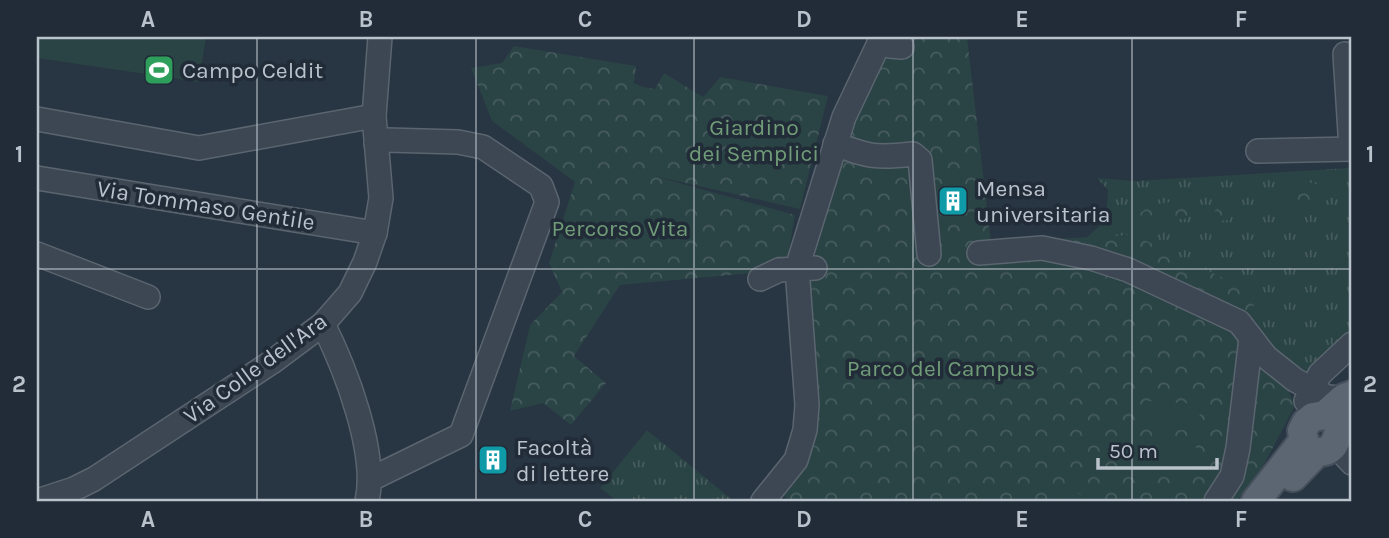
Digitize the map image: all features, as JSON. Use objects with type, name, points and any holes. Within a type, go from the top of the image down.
[{"type":"main road","points":[[1256,501],[1330,418]]},
{"type":"main road","points":[[1269,501],[1330,418]]},
{"type":"street","name":"Via Colle dell'Ara","points":[[37,501],[74,489],[94,479],[272,362],[323,324],[350,293],[375,233],[381,198],[373,116],[380,37]]},
{"type":"street","points":[[775,497],[796,460],[805,430],[806,268],[835,144],[844,117],[888,42]]},
{"type":"street","points":[[1258,151],[1352,149],[1345,54]]},
{"type":"street","points":[[37,119],[199,148],[373,116]]},
{"type":"street","points":[[323,324],[350,385],[369,490],[461,435],[547,202],[541,186],[484,147],[458,142],[387,140],[376,143]]},
{"type":"street","points":[[835,144],[880,158],[913,154],[920,160],[929,254]]},
{"type":"street","name":"Via Tommaso Gentile","points":[[37,178],[375,233]]},
{"type":"street","points":[[979,253],[1042,248],[1091,258],[1128,270],[1214,309],[1239,322],[1266,357],[1295,380],[1330,418]]},
{"type":"street","points":[[37,254],[148,297]]},
{"type":"street","points":[[760,279],[779,270],[806,268]]},
{"type":"street","points":[[1216,501],[1231,476],[1238,448],[1251,338]]},
{"type":"street","points":[[1330,418],[1320,374],[1352,344]]},
{"type":"green space","name":"Campo Celdit","points":[[37,37],[206,37],[199,82],[37,58]]},
{"type":"green space","name":"Parco del Campus","points":[[889,37],[967,37],[991,242],[1134,235],[1246,289],[1295,406],[1253,485],[1236,501],[793,501],[773,490],[796,460],[809,289],[835,144]]},
{"type":"green space","points":[[514,46],[636,66],[634,83],[643,87],[655,89],[664,73],[703,97],[720,77],[828,96],[800,209],[654,176],[795,215],[786,270],[620,285],[574,356],[606,383],[571,425],[543,403],[510,411],[530,325],[562,292],[549,263],[575,182],[492,121],[471,68],[502,63]]},
{"type":"green space","points":[[1352,169],[1352,337],[1324,364],[1297,378],[1134,235],[1086,238],[1106,220],[1108,190],[1097,178],[1134,181]]},
{"type":"green space","points":[[1298,181],[1326,185],[1336,194],[1326,201],[1311,205],[1283,206],[1278,197],[1280,189]]},
{"type":"green space","points":[[1172,202],[1187,207],[1191,214],[1185,219],[1173,219],[1153,228],[1136,225],[1135,218],[1147,208]]},
{"type":"green space","points":[[1219,205],[1226,206],[1232,216],[1229,219],[1217,219],[1214,212]]},
{"type":"green space","points":[[1145,401],[1200,404],[1199,431],[1144,428]]},
{"type":"green space","points":[[647,430],[734,501],[617,501],[600,488]]},
{"type":"green space","points":[[1141,443],[1196,445],[1195,471],[1140,469]]},
{"type":"green space","points":[[1064,485],[1091,501],[1055,501]]},
{"type":"place","name":"Campo Celdit","points":[[159,70]]},
{"type":"place","name":"Mensa universitaria","points":[[953,201]]},
{"type":"place","name":"Facoltà di lettere","points":[[493,460]]},
{"type":"park label","name":"Giardino dei Semplici","points":[[754,140]]},
{"type":"park label","name":"Percorso Vita","points":[[620,228]]}]
